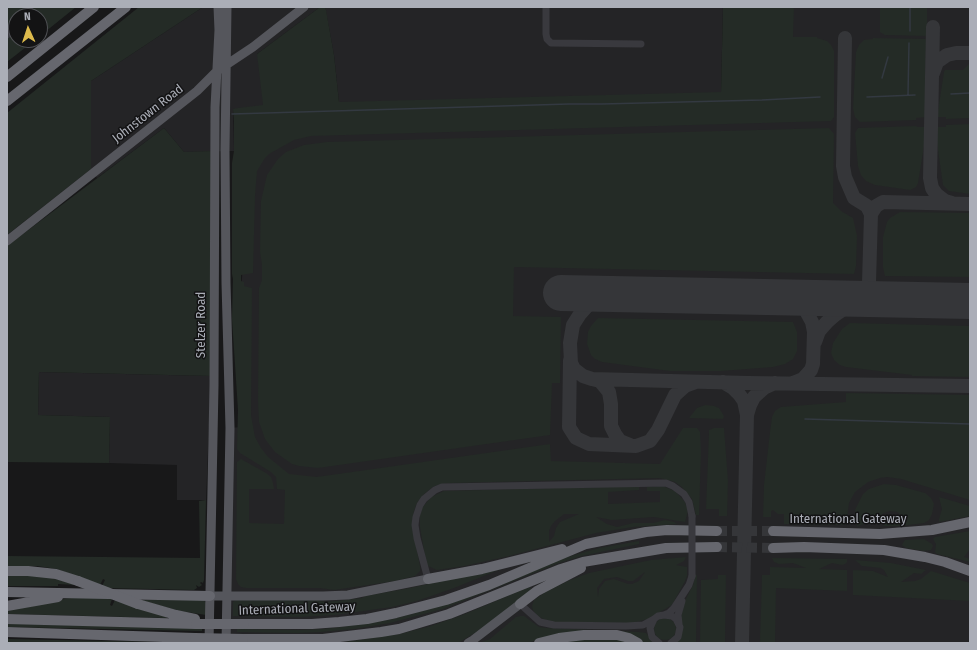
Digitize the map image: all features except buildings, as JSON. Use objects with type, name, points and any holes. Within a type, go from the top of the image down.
[{"type":"highway","points":[[7,77],[94,7]]},
{"type":"highway","points":[[7,101],[126,7]]},
{"type":"highway","name":"International Gateway","points":[[773,531],[880,534],[932,530],[970,522]]},
{"type":"highway","name":"International Gateway","points":[[195,621],[218,624],[244,624],[333,622],[367,619],[446,600],[489,585],[586,544],[626,535],[660,530],[717,531]]},
{"type":"highway","points":[[428,579],[482,569],[586,544]]},
{"type":"highway","points":[[7,632],[243,639],[323,639],[363,635],[399,629],[449,614],[560,569],[583,562],[666,548],[717,547]]},
{"type":"highway","points":[[773,548],[862,548],[951,560],[970,565]]},
{"type":"highway","points":[[520,604],[536,591],[562,577],[609,557]]},
{"type":"highway","points":[[925,557],[970,571]]},
{"type":"highway","points":[[7,571],[28,571],[56,574],[138,604],[195,621]]},
{"type":"highway","points":[[7,592],[210,596]]},
{"type":"highway","points":[[7,606],[82,594]]},
{"type":"highway","points":[[7,619],[195,621]]},
{"type":"highway","points":[[539,643],[559,638],[584,635],[617,635],[629,638],[638,643]]},
{"type":"highway","points":[[243,639],[259,643]]},
{"type":"main road","name":"Stelzer Road","points":[[209,643],[214,386],[215,107],[219,30],[218,7]]},
{"type":"main road","name":"Stelzer Road","points":[[226,643],[230,428],[226,282],[225,150],[227,7]]},
{"type":"main road","name":"Johnstown Road","points":[[7,241],[197,91],[217,71],[304,7]]},
{"type":"main road","points":[[210,596],[348,595],[428,579]]},
{"type":"main road","points":[[468,643],[520,604]]},
{"type":"street","points":[[546,7],[546,34],[547,39],[551,43],[641,44]]},
{"type":"street","points":[[428,579],[417,538],[415,525],[416,517],[424,498],[442,487],[666,483],[684,494],[692,516],[692,576],[690,583],[672,610],[664,615]]},
{"type":"street","points":[[671,643],[678,637],[680,632],[679,611],[684,593]]},
{"type":"street","points":[[520,604],[537,620],[544,623],[557,625],[644,625],[658,616],[664,615],[672,616],[676,619],[679,626]]},
{"type":"street","points":[[654,619],[650,628],[654,640],[658,643]]},
{"type":"street","points":[[626,626],[644,629],[651,634]]},
{"type":"shaded area","points":[[7,7],[26,7],[8,8],[7,29]]},
{"type":"shaded area","points":[[76,7],[48,30],[48,8],[33,8]]},
{"type":"shaded area","points":[[139,7],[203,7],[91,81],[91,169],[7,235],[7,113]]},
{"type":"shaded area","points":[[203,7],[320,7],[257,54],[339,102],[334,55],[325,7],[723,7],[721,92],[761,7],[970,7],[970,643],[226,643],[230,428],[241,427],[240,306],[244,249],[242,170],[233,109],[234,151],[184,152],[164,128],[97,178],[91,169],[91,81]]},
{"type":"shaded area","points":[[320,7],[325,7],[326,10],[334,55],[339,102],[721,92],[723,7],[794,7],[793,37],[817,37],[827,41],[831,45],[834,51],[834,117],[831,121],[311,136],[294,140],[269,154],[257,171],[253,273],[241,275],[241,281],[244,282],[244,286],[252,288],[251,415],[255,437],[261,448],[268,457],[289,474],[316,477],[550,444],[551,461],[660,464],[683,428],[697,428],[700,432],[701,451],[699,515],[696,515],[692,499],[682,487],[675,482],[660,478],[441,484],[433,487],[424,494],[417,503],[414,511],[412,525],[420,566],[420,571],[415,576],[395,581],[334,590],[320,588],[246,588],[241,587],[238,584],[236,579],[237,462],[241,459],[266,473],[271,477],[273,483],[274,489],[249,489],[249,523],[284,524],[285,490],[277,489],[276,477],[271,472],[240,453],[237,449],[238,410],[232,319],[233,109],[263,105],[257,54]]},
{"type":"shaded area","points":[[880,7],[927,7],[927,36],[885,35],[880,32]]},
{"type":"shaded area","points":[[8,37],[8,48],[25,48],[7,62]]},
{"type":"shaded area","points":[[873,38],[926,39],[925,117],[916,118],[916,120],[860,122],[855,117],[853,108],[856,52],[859,45],[864,40]]},
{"type":"shaded area","points":[[970,63],[970,118],[946,119],[946,117],[937,117],[945,70],[963,70]]},
{"type":"shaded area","points":[[970,124],[970,194],[949,191],[943,185],[937,143],[937,127]]},
{"type":"shaded area","points":[[925,127],[925,140],[918,183],[916,187],[910,190],[875,185],[866,181],[861,175],[858,166],[855,133],[858,128]]},
{"type":"shaded area","points":[[164,128],[184,152],[211,151],[211,376],[39,372],[38,415],[110,417],[109,463],[7,462],[7,246]]},
{"type":"shaded area","points":[[829,128],[834,134],[833,203],[841,211],[853,218],[857,236],[856,266],[854,274],[514,267],[513,316],[561,317],[560,383],[552,383],[550,435],[318,468],[292,464],[275,452],[265,439],[259,422],[258,402],[259,288],[262,280],[260,252],[261,201],[267,175],[278,159],[286,152],[304,145],[327,142]]},
{"type":"shaded area","points":[[900,212],[970,213],[970,277],[885,276],[883,267],[883,237],[887,222],[890,218]]},
{"type":"shaded area","points":[[598,318],[793,322],[797,332],[797,351],[793,359],[785,364],[773,367],[721,371],[670,371],[602,362],[595,359],[591,355],[587,344],[588,332]]},
{"type":"shaded area","points":[[850,323],[970,326],[970,377],[912,376],[840,365],[834,360],[831,353],[833,343],[842,329]]},
{"type":"shaded area","points":[[39,372],[211,376],[206,500],[177,500],[177,465],[109,463],[110,417],[38,415]]},
{"type":"shaded area","points":[[846,393],[970,395],[970,500],[901,479],[887,477],[868,482],[855,492],[849,503],[846,525],[784,524],[784,514],[778,514],[773,510],[771,511],[771,517],[763,517],[764,485],[770,432],[772,417],[775,411],[781,407],[846,402]]},
{"type":"shaded area","points":[[705,405],[719,408],[724,416],[723,419],[689,418],[697,408]]},
{"type":"shaded area","points":[[714,428],[724,428],[728,481],[727,516],[719,516],[719,509],[706,509],[709,430]]},
{"type":"shaded area","points":[[884,484],[896,485],[925,493],[931,498],[934,504],[929,520],[924,523],[900,526],[883,526],[890,517],[897,515],[903,516],[897,512],[890,511],[884,513],[873,522],[857,526],[855,510],[863,494],[869,489]]},
{"type":"shaded area","points":[[663,486],[675,491],[685,502],[688,511],[685,522],[654,517],[612,520],[596,517],[607,524],[617,527],[633,523],[653,523],[665,520],[677,524],[633,527],[596,533],[509,556],[464,566],[437,570],[428,566],[426,562],[420,527],[420,515],[422,508],[431,497],[444,491],[639,487],[639,490],[608,492],[608,504],[660,502],[660,491],[647,491],[647,487]],"holes":[[[564,514],[579,514],[560,522],[556,528],[554,536],[549,542],[549,531],[555,521]]]},
{"type":"shaded area","points":[[939,497],[970,506],[970,516],[939,522],[942,509]]},
{"type":"shaded area","points":[[206,500],[204,580],[203,583],[200,583],[202,585],[199,587],[196,585],[197,588],[194,590],[106,588],[102,586],[105,580],[103,579],[100,585],[57,569],[37,566],[7,566],[7,556],[200,558],[199,501]]},
{"type":"shaded area","points":[[970,531],[970,549],[964,557],[970,559],[970,562],[937,554],[935,552],[936,544],[933,539],[935,537]]},
{"type":"shaded area","points":[[924,539],[932,544],[933,546],[931,550],[924,551],[906,548],[902,545],[905,540]]},
{"type":"shaded area","points":[[639,541],[639,544],[582,556],[559,563],[443,609],[390,623],[354,629],[321,632],[237,632],[237,629],[323,629],[393,619],[446,604],[553,561],[599,548]]},
{"type":"shaded area","points":[[686,557],[684,561],[676,565],[687,567],[687,576],[672,605],[648,619],[632,623],[551,622],[537,616],[533,610],[532,606],[534,600],[547,591],[570,580],[589,573],[651,560]],"holes":[[[645,572],[639,581],[632,584],[614,579],[605,581],[599,589],[598,597],[597,588],[604,579],[617,577],[628,581],[633,581]]]},
{"type":"shaded area","points":[[772,558],[847,559],[845,564],[842,565],[832,563],[819,569],[847,570],[847,591],[776,588],[775,643],[760,643],[762,575],[770,575],[770,567],[806,568],[793,563],[779,564],[774,562]]},
{"type":"shaded area","points":[[855,560],[891,563],[926,570],[921,574],[914,573],[901,582],[921,579],[931,571],[970,583],[970,601],[853,595],[853,570],[873,571],[888,577],[881,568],[862,566]]},
{"type":"shaded area","points":[[501,569],[454,588],[417,601],[392,607],[335,615],[300,617],[233,616],[233,602],[236,600],[315,600],[327,602],[362,598],[365,596],[410,588]]},
{"type":"shaded area","points":[[7,574],[40,574],[76,585],[58,584],[58,586],[7,586]]},
{"type":"shaded area","points":[[695,575],[697,575],[696,643],[675,643],[684,603],[693,585]]},
{"type":"shaded area","points":[[718,575],[726,575],[725,643],[700,643],[701,580],[718,579]]},
{"type":"shaded area","points":[[529,587],[531,590],[488,625],[458,643],[338,643],[399,634],[431,626],[465,614]]},
{"type":"shaded area","points":[[76,597],[107,597],[112,599],[110,605],[112,606],[115,600],[168,616],[166,618],[7,614],[7,609]]},
{"type":"shaded area","points":[[140,600],[204,600],[206,603],[206,615],[180,611]]},
{"type":"shaded area","points":[[524,616],[539,627],[646,633],[655,643],[643,643],[638,639],[550,636],[527,643],[479,643],[490,639],[516,617]]},
{"type":"shaded area","points":[[665,618],[673,621],[676,629],[673,637],[665,640],[657,637],[654,629],[657,621]]},
{"type":"shaded area","points":[[7,621],[202,628],[202,631],[7,627]]},
{"type":"shaded area","points":[[615,638],[632,643],[551,643],[558,641]]},
{"type":"shaded area","points":[[7,639],[160,642],[176,643],[7,643]]},
{"type":"waterway","points":[[910,7],[910,31]]},
{"type":"waterway","points":[[908,95],[909,43]]},
{"type":"waterway","points":[[882,78],[888,57]]},
{"type":"waterway","points":[[951,94],[970,93]]},
{"type":"waterway","points":[[867,97],[915,95]]},
{"type":"waterway","points":[[232,114],[762,100],[820,97]]},
{"type":"waterway","points":[[805,419],[970,424]]},
{"type":"taxiway","points":[[933,27],[930,178],[932,188],[936,194],[945,201],[952,203]]},
{"type":"taxiway","points":[[845,38],[843,166],[845,177],[854,198],[867,206],[871,214],[869,282]]},
{"type":"taxiway","points":[[933,73],[937,62],[947,55],[956,53],[970,53]]},
{"type":"taxiway","points":[[871,214],[876,206],[883,202],[970,204]]},
{"type":"taxiway","points":[[815,342],[819,331],[827,322],[865,295],[869,287]]},
{"type":"taxiway","points":[[616,294],[598,299],[589,304],[573,325],[570,343],[571,363],[574,369],[583,376],[592,379],[970,386]]},
{"type":"taxiway","points":[[783,297],[796,302],[806,311],[812,322],[814,332],[813,364],[811,370],[803,379],[793,383]]},
{"type":"taxiway","points":[[854,305],[883,299]]},
{"type":"taxiway","points":[[570,360],[569,427],[576,438],[589,444],[636,446],[650,441],[658,430],[675,395],[685,386],[696,382]]},
{"type":"taxiway","points":[[592,379],[600,381],[609,392],[611,404],[611,426],[620,441],[630,445]]},
{"type":"taxiway","points":[[723,382],[739,394],[744,401],[747,415]]},
{"type":"taxiway","points":[[742,643],[747,415],[754,397],[764,388],[775,383]]},
{"type":"runway","points":[[561,293],[970,301]]},
{"type":"tunnel","points":[[717,531],[773,531]]},
{"type":"tunnel","points":[[717,547],[773,548]]}]
